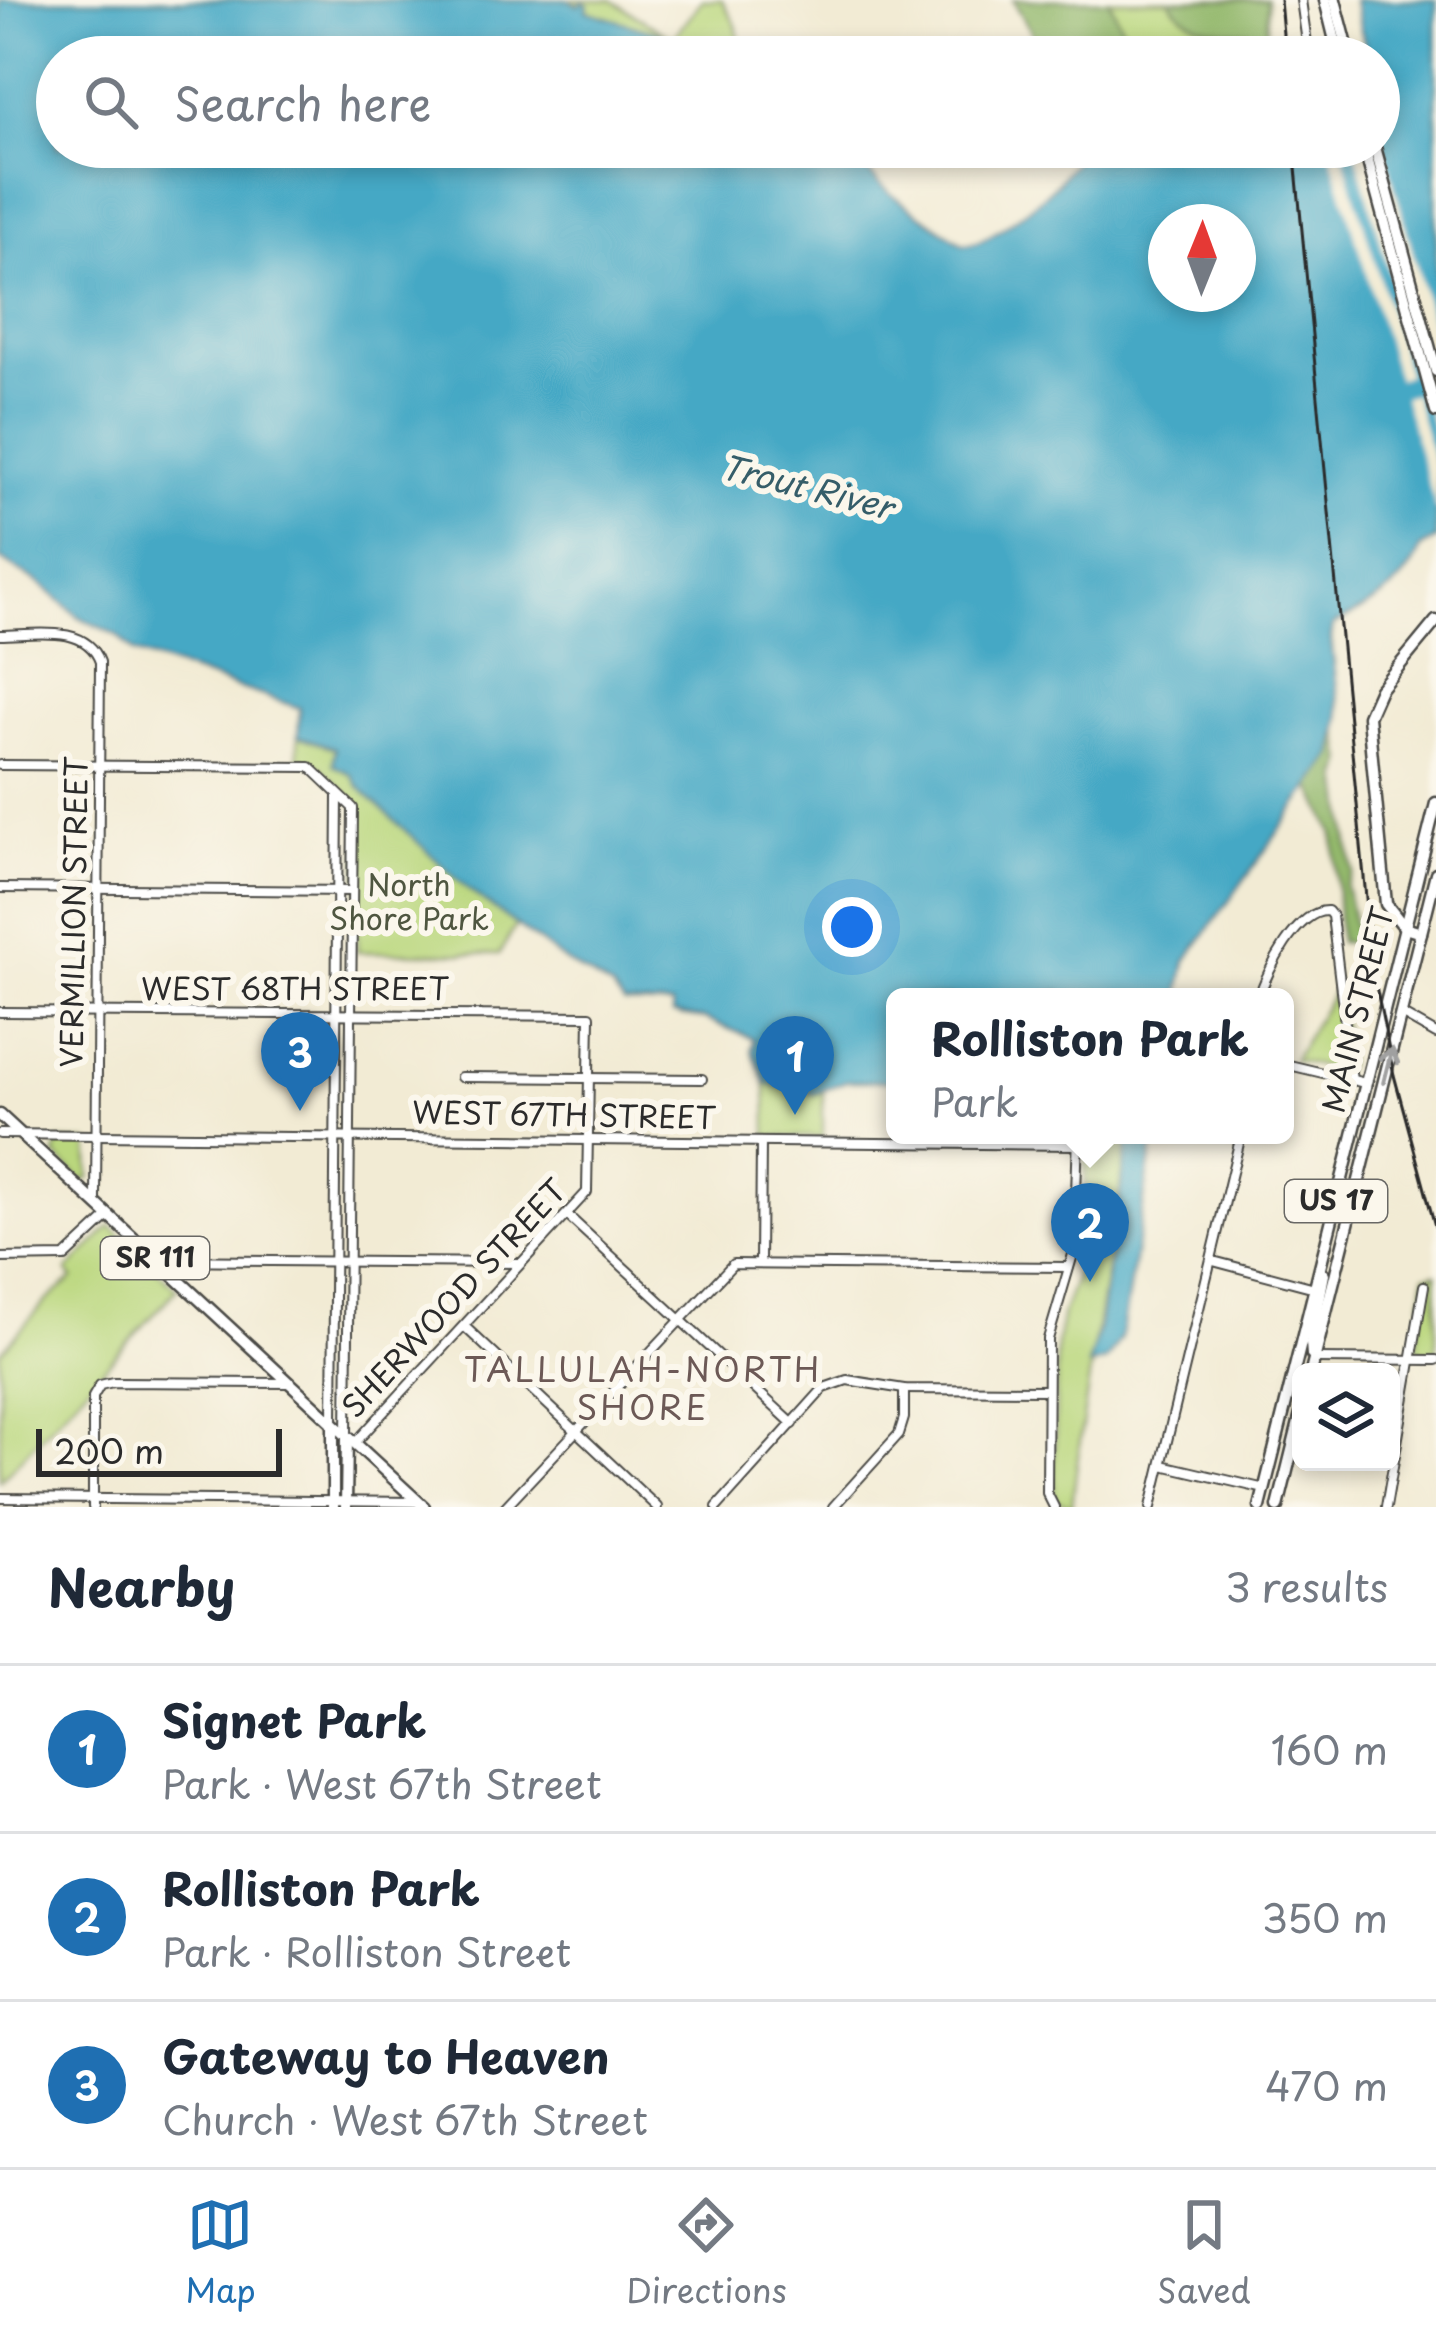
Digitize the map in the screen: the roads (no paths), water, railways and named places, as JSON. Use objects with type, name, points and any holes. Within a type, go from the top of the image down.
[{"type":"main road","points":[[1324,0],[1333,36]]},
{"type":"main road","points":[[1335,0],[1344,36]]},
{"type":"main road","points":[[1370,168],[1436,412]]},
{"type":"main road","points":[[1381,168],[1436,371]]},
{"type":"main road","points":[[1421,934],[1405,928],[1386,904],[1367,716],[1380,689],[1436,621]]},
{"type":"main road","name":"MAIN STREET","points":[[1260,1507],[1352,1140],[1359,1082],[1432,839],[1436,803]]},
{"type":"main road","name":"MAIN STREET","points":[[1313,1363],[1436,873]]},
{"type":"main road","name":"SR 111","points":[[0,1115],[422,1504]]},
{"type":"main road","points":[[1313,1363],[1310,1348],[1322,1295],[1327,1240]]},
{"type":"main road","points":[[333,1424],[340,1504]]},
{"type":"main road","points":[[340,1504],[350,1440]]},
{"type":"main road","points":[[1278,1507],[1292,1450]]},
{"type":"street","points":[[1301,0],[1307,36]]},
{"type":"street","name":"VERMILLION STREET","points":[[0,635],[74,635],[88,643],[100,662],[96,1202]]},
{"type":"street","points":[[0,765],[310,767],[353,808],[350,1440]]},
{"type":"street","points":[[333,1424],[338,794]]},
{"type":"street","points":[[0,888],[352,891]]},
{"type":"street","points":[[1263,988],[1285,944],[1309,916],[1317,910],[1328,911],[1359,1082],[1294,1066]]},
{"type":"street","name":"WEST 68TH STREET","points":[[0,1012],[590,1016],[590,1078]]},
{"type":"street","points":[[1401,1014],[1436,1034]]},
{"type":"street","points":[[461,1077],[702,1078]]},
{"type":"street","points":[[590,1078],[590,1140]]},
{"type":"street","name":"WEST 67TH STREET","points":[[0,1134],[886,1141]]},
{"type":"street","name":"SHERWOOD STREET","points":[[350,1440],[567,1215],[589,1185],[590,1140]]},
{"type":"street","points":[[1352,1140],[1368,1144]]},
{"type":"street","points":[[760,1263],[761,1142]]},
{"type":"street","name":"WEST 67TH STREET","points":[[1053,1506],[1046,1478],[1051,1323],[1076,1237],[1077,1144]]},
{"type":"street","points":[[1151,1507],[1238,1144]]},
{"type":"street","points":[[567,1215],[793,1424]]},
{"type":"street","points":[[0,1258],[65,1257],[109,1216]]},
{"type":"street","points":[[157,1260],[522,1263]]},
{"type":"street","points":[[1213,1261],[1315,1288]]},
{"type":"street","points":[[506,1507],[728,1267],[760,1263],[1069,1267]]},
{"type":"street","points":[[1386,1507],[1424,1286]]},
{"type":"street","points":[[464,1326],[657,1507]]},
{"type":"street","points":[[1353,1363],[1436,1360]]},
{"type":"street","points":[[93,1503],[93,1397],[100,1385],[290,1383]]},
{"type":"street","points":[[717,1507],[831,1384],[1047,1390]]},
{"type":"street","points":[[833,1507],[899,1434],[904,1388]]},
{"type":"street","points":[[1162,1465],[1264,1489]]},
{"type":"street","points":[[0,1498],[93,1503],[422,1504]]},
{"type":"water","name":"Trout River","points":[[0,0],[569,0],[588,5],[587,11],[662,36],[36,36],[36,168],[864,168],[891,194],[964,245],[985,238],[1022,214],[1069,168],[1400,168],[1400,36],[1362,36],[1353,0],[1436,0],[1436,539],[1420,548],[1397,584],[1333,625],[1340,717],[1334,754],[1186,961],[1181,988],[886,988],[886,1081],[846,1081],[814,1094],[766,1083],[752,1050],[754,1039],[705,1019],[673,1014],[672,1005],[624,1004],[612,989],[566,962],[470,891],[359,787],[351,774],[333,765],[335,748],[298,736],[300,708],[134,653],[118,636],[79,617],[41,584],[0,559]]},
{"type":"water","points":[[1128,1144],[1153,1144],[1121,1338],[1106,1361],[1088,1366],[1098,1333]]},
{"type":"railway","points":[[1280,0],[1283,36]]},
{"type":"railway","points":[[1296,168],[1373,971],[1394,1075],[1436,1230]]},
{"type":"place","name":"Gateway to Heaven","points":[[300,1111]]},
{"type":"place","name":"Signet Park","points":[[795,1115]]},
{"type":"place","name":"Rolliston Park","points":[[1090,1282]]},
{"type":"district","name":"TALLULAH-NORTH SHORE","points":[[643,1389]]},
{"type":"park label","name":"North Shore Park","points":[[409,903]]}]
